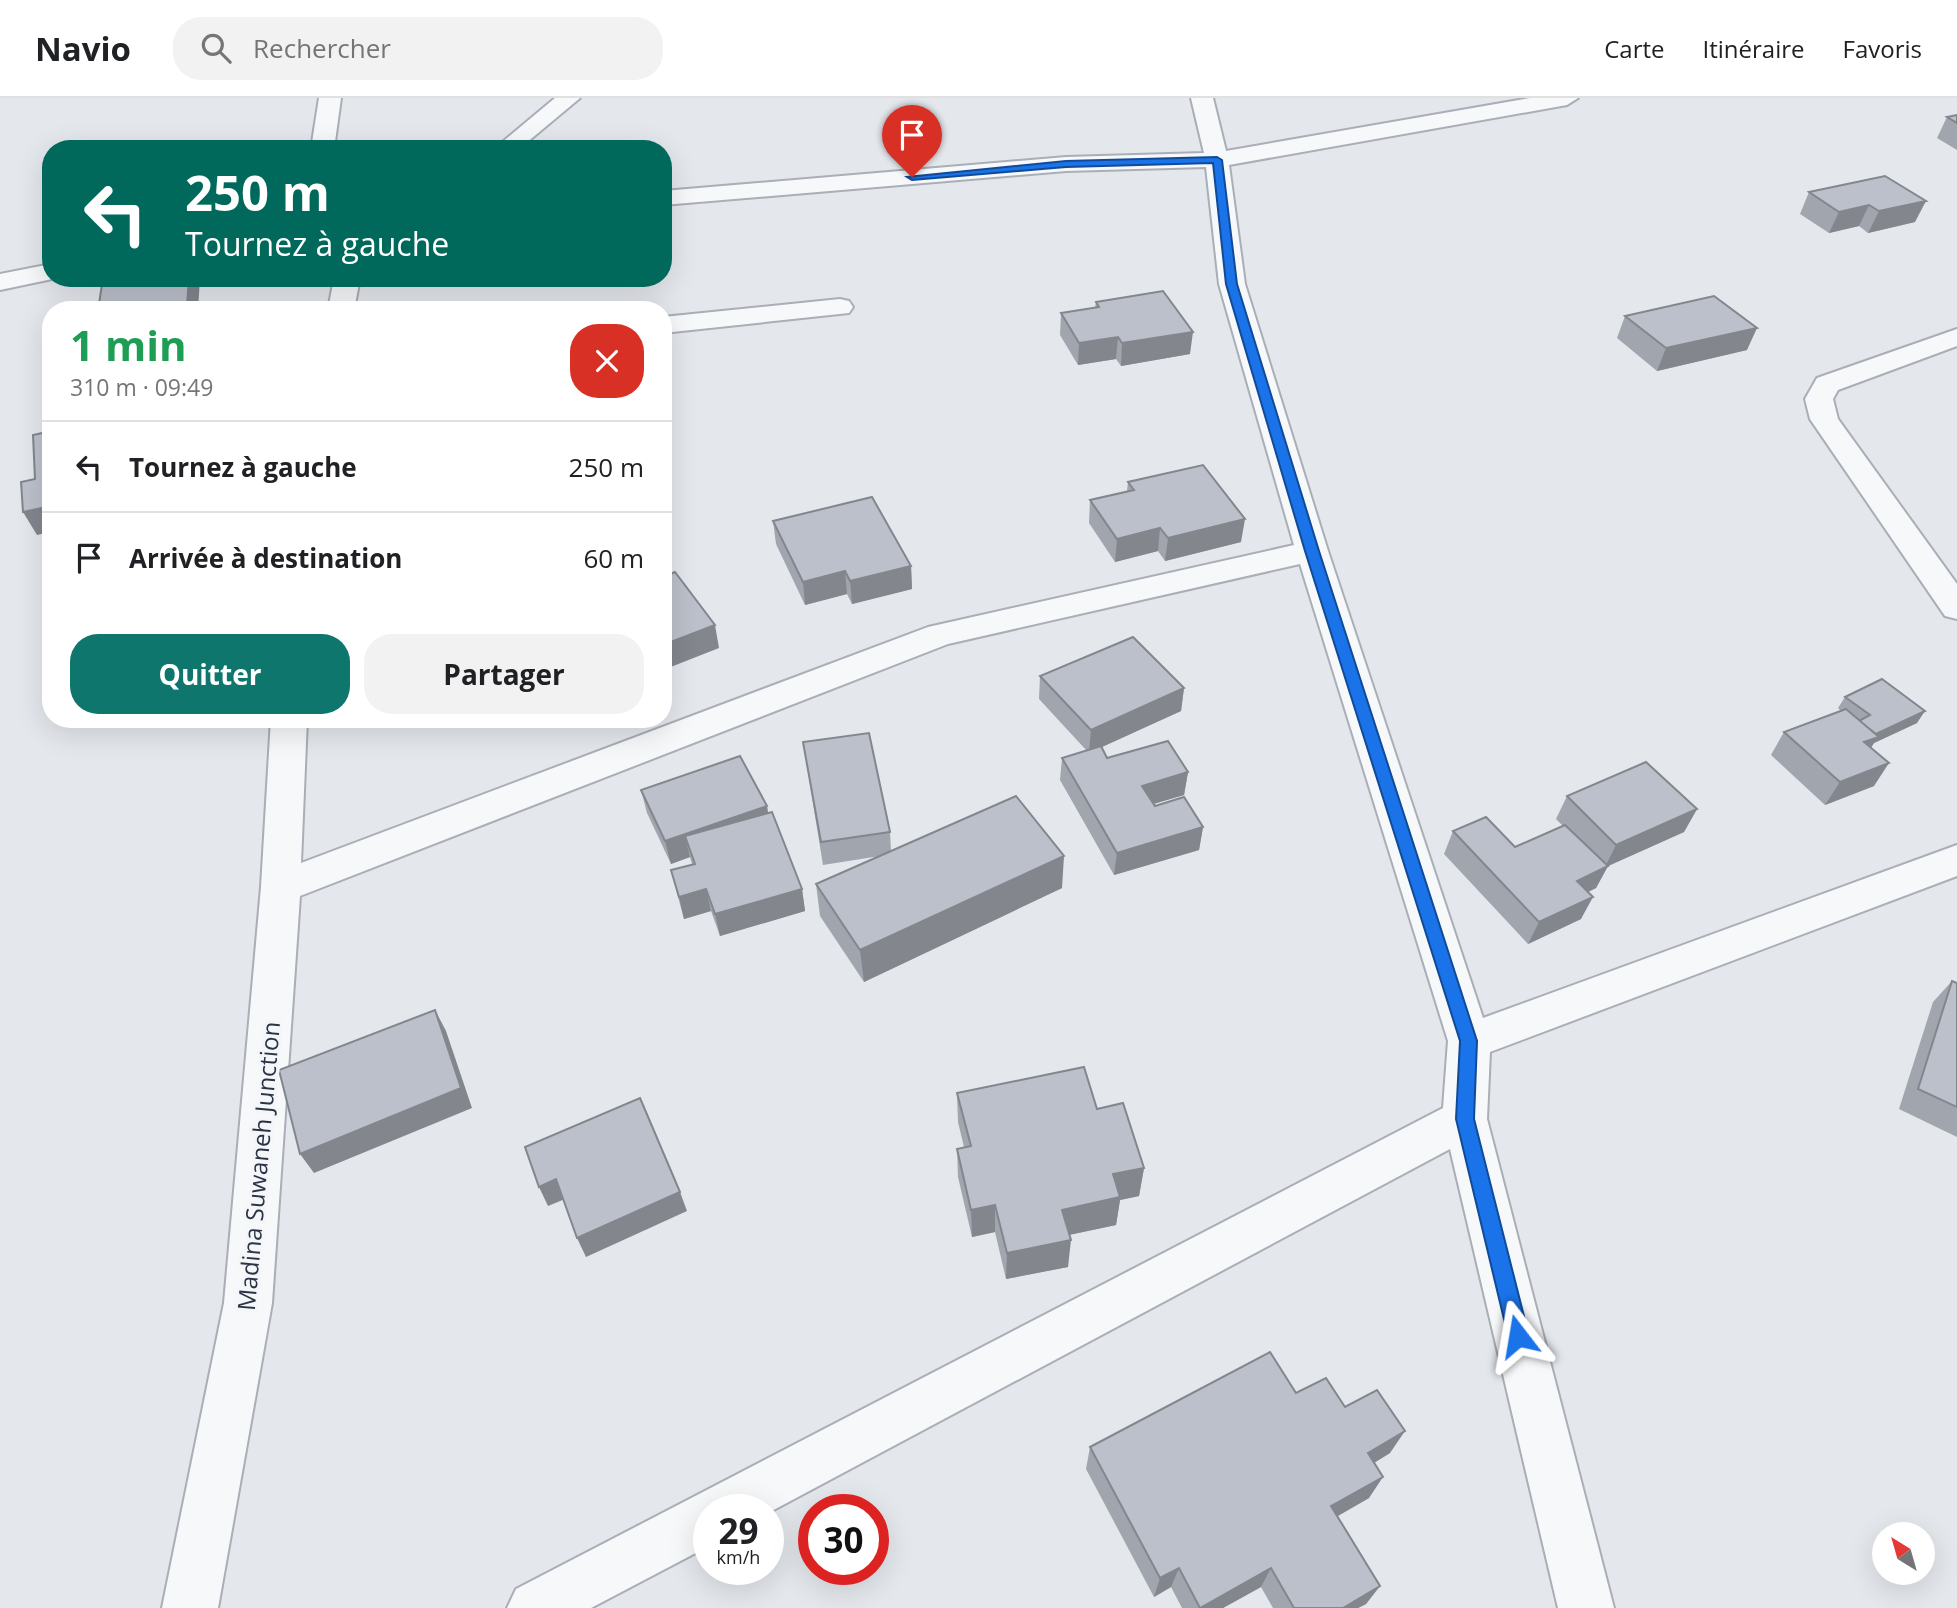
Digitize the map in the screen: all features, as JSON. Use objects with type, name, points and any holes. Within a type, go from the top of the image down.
[{"type":"street","points":[[323,140],[330,98]]},
{"type":"street","points":[[516,140],[569,98]]},
{"type":"street","points":[[1202,98],[1217,160],[1232,284],[1312,551],[1469,1041],[1465,1119],[1586,1608]]},
{"type":"street","points":[[672,197],[1066,164],[1217,160],[1567,98]]},
{"type":"street","points":[[0,282],[42,274]]},
{"type":"street","points":[[672,324],[840,307]]},
{"type":"street","points":[[1957,337],[1827,384],[1819,399],[1824,419],[1957,608]]},
{"type":"street","points":[[281,887],[940,635],[1312,551]]},
{"type":"street","name":"Madina Suwaneh Junction","points":[[190,1608],[248,1303],[281,887],[289,728]]},
{"type":"street","points":[[1469,1041],[1957,860]]},
{"type":"street","points":[[751,1494],[1465,1119]]},
{"type":"street","points":[[535,1608],[693,1525]]},
{"type":"building","points":[[1957,115],[1957,123],[1947,117]]},
{"type":"building","points":[[1885,176],[1926,201],[1879,211],[1869,205],[1839,212],[1809,192]]},
{"type":"building","points":[[102,287],[188,287],[187,301],[99,301]]},
{"type":"building","points":[[1163,291],[1193,332],[1122,343],[1118,337],[1079,343],[1061,313],[1099,307],[1096,302]]},
{"type":"building","points":[[1714,296],[1757,328],[1666,348],[1625,316]]},
{"type":"building","points":[[42,433],[42,508],[23,512],[21,482],[35,479],[33,435]]},
{"type":"building","points":[[1203,465],[1245,519],[1168,538],[1160,528],[1117,539],[1090,500],[1134,490],[1128,482]]},
{"type":"building","points":[[872,497],[911,566],[850,581],[845,571],[803,582],[773,521]]},
{"type":"building","points":[[675,572],[715,625],[672,642],[672,573]]},
{"type":"building","points":[[1133,637],[1184,688],[1091,730],[1040,676]]},
{"type":"building","points":[[1882,679],[1925,711],[1876,734],[1859,721],[1870,715],[1845,697]]},
{"type":"building","points":[[1846,709],[1879,737],[1864,742],[1889,763],[1840,782],[1784,732]]},
{"type":"building","points":[[869,733],[890,832],[821,842],[803,742]]},
{"type":"building","points":[[1168,741],[1188,772],[1142,786],[1155,806],[1184,797],[1203,827],[1117,853],[1062,758],[1101,746],[1107,758]]},
{"type":"building","points":[[740,756],[767,806],[665,841],[641,790]]},
{"type":"building","points":[[1646,762],[1697,809],[1616,845],[1567,796]]},
{"type":"building","points":[[1016,796],[1064,856],[860,950],[816,884]]},
{"type":"building","points":[[772,812],[802,889],[715,914],[706,889],[679,897],[671,870],[695,864],[685,836]]},
{"type":"building","points":[[1486,817],[1515,847],[1565,825],[1608,866],[1577,881],[1593,897],[1539,922],[1453,831]]},
{"type":"building","points":[[1952,981],[1957,983],[1957,1107],[1918,1089]]},
{"type":"building","points":[[435,1010],[461,1088],[300,1154],[279,1070]]},
{"type":"building","points":[[1084,1067],[1097,1109],[1123,1103],[1144,1168],[1113,1174],[1120,1197],[1062,1210],[1071,1240],[1007,1253],[995,1205],[971,1210],[957,1149],[971,1146],[957,1093]]},
{"type":"building","points":[[640,1098],[680,1192],[577,1238],[556,1179],[539,1187],[525,1147]]},
{"type":"building","points":[[1270,1352],[1296,1393],[1326,1378],[1345,1407],[1377,1390],[1405,1431],[1368,1453],[1383,1477],[1331,1506],[1380,1586],[1343,1608],[1294,1608],[1271,1568],[1200,1608],[1179,1568],[1160,1578],[1090,1447]]},
{"type":"route","points":[[912,177],[1066,164],[1217,160],[1232,284],[1312,551],[1469,1041],[1465,1119],[1518,1336]]}]
